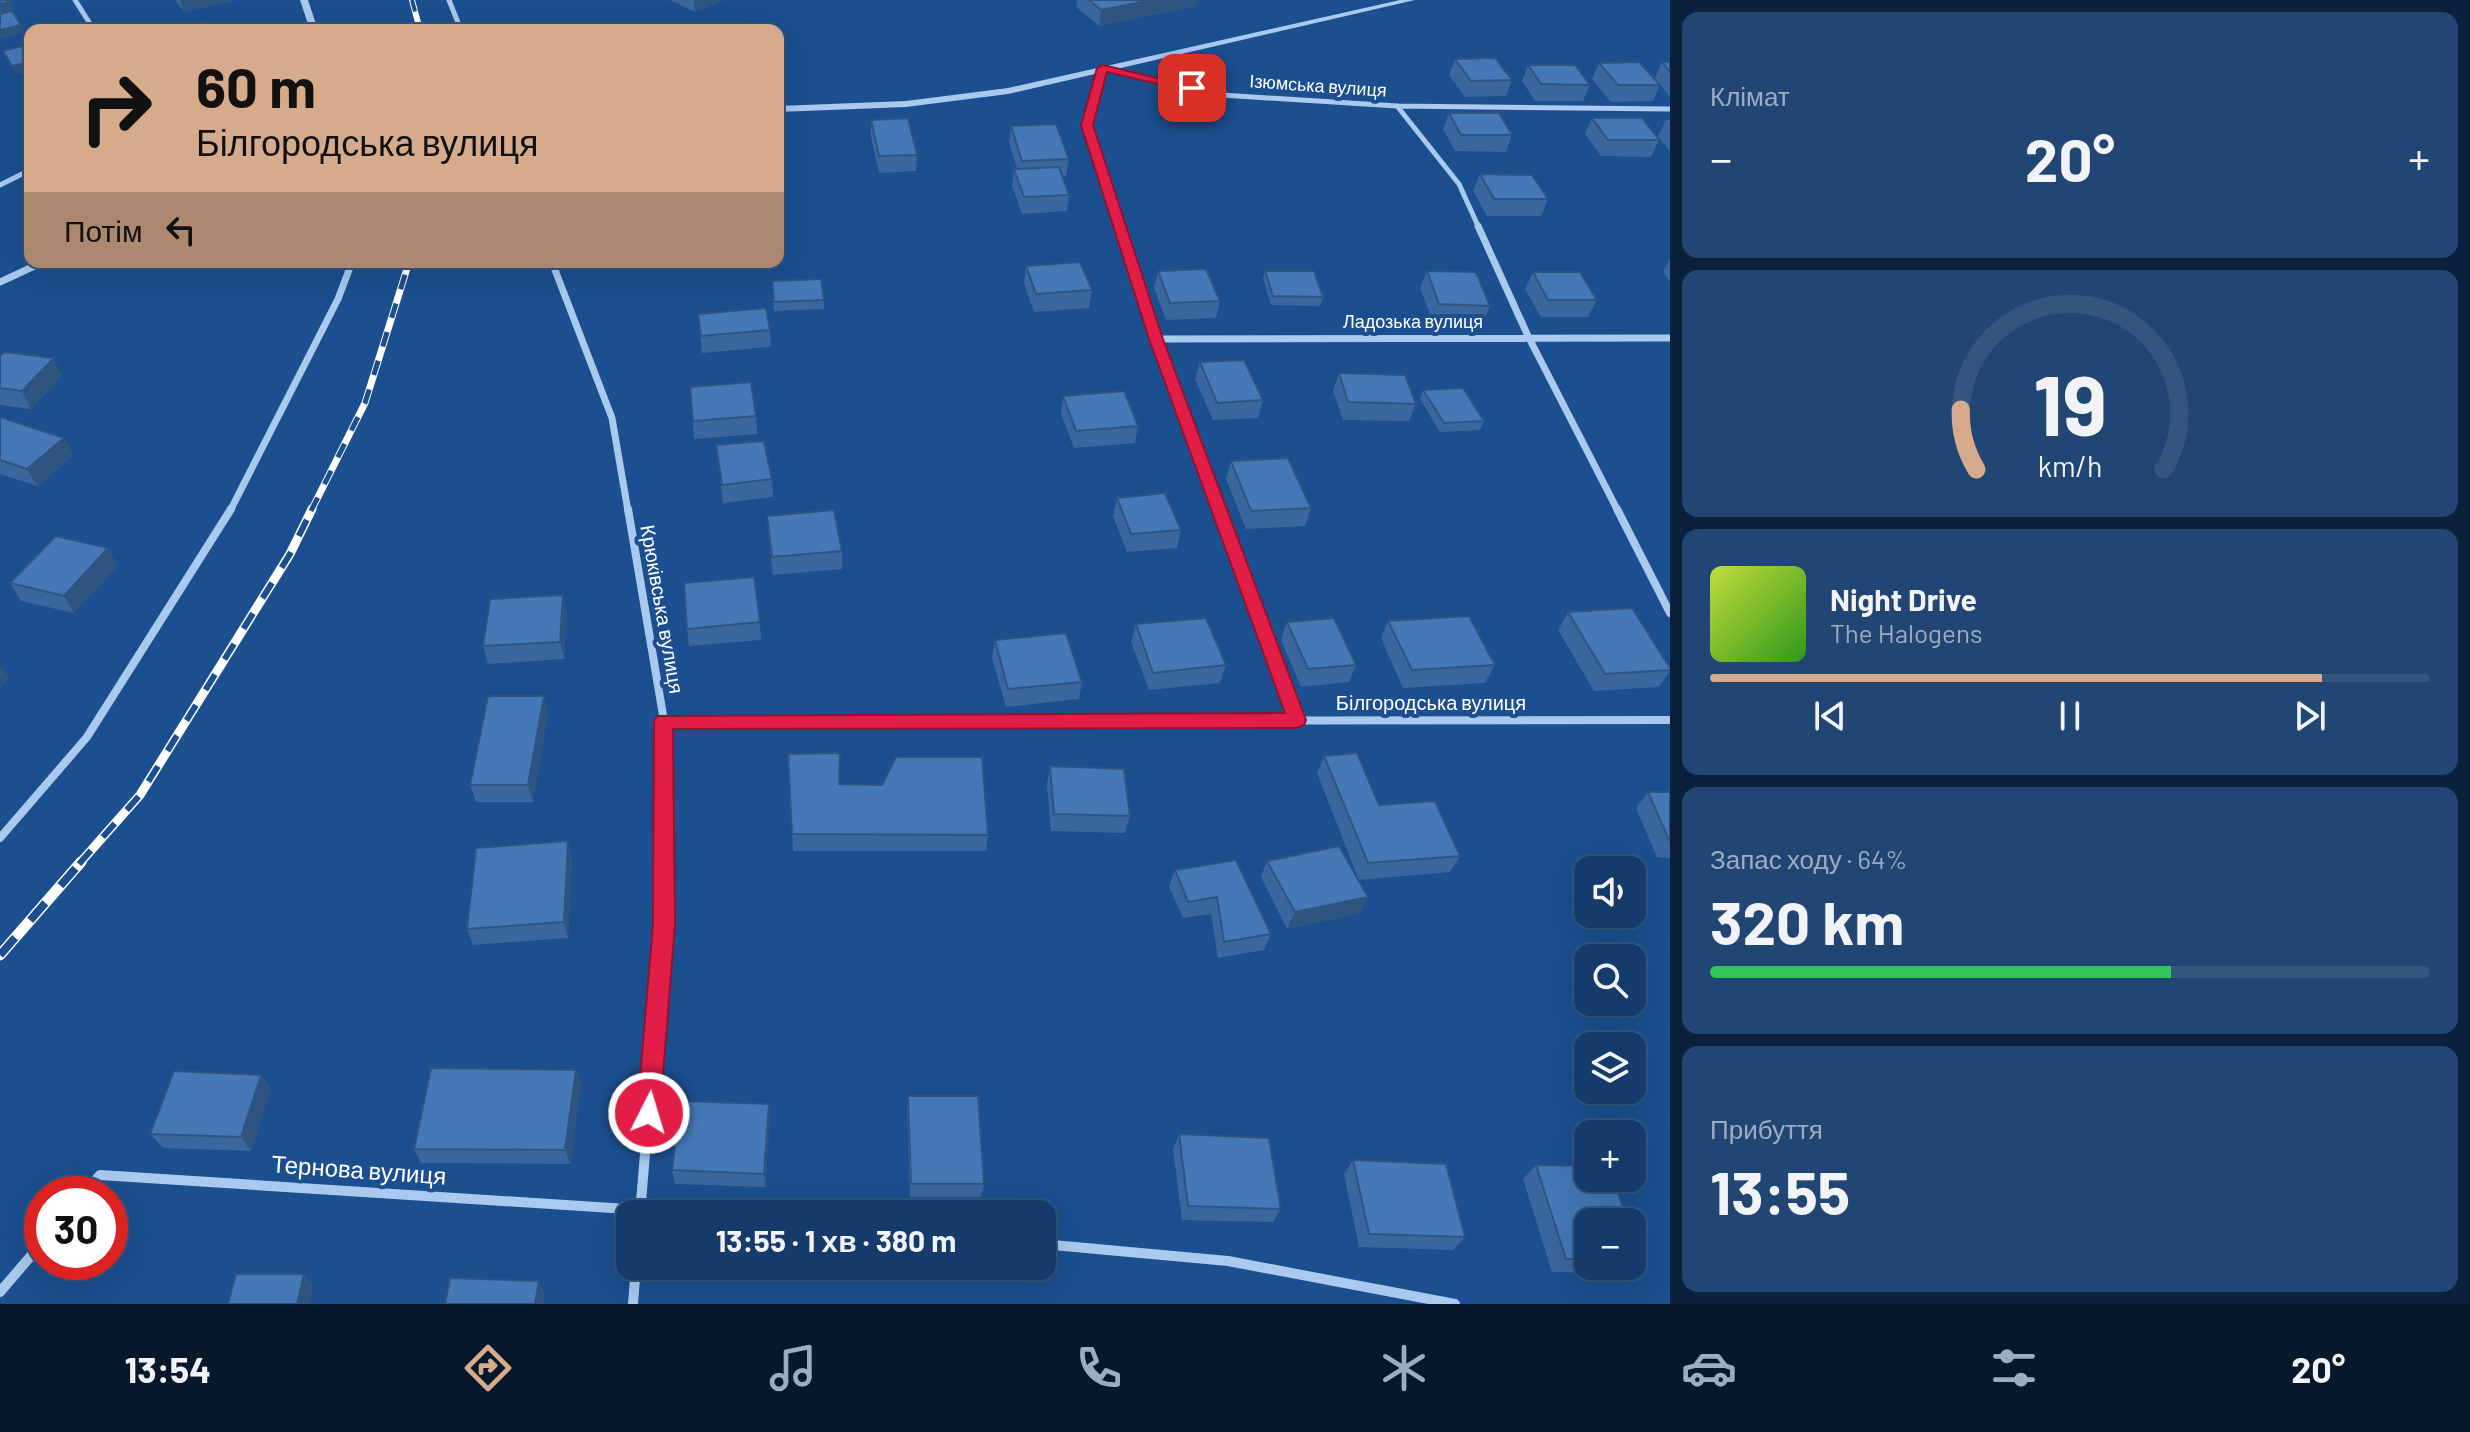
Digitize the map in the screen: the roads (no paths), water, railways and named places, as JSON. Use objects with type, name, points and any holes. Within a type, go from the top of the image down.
[{"type":"street","points":[[75,0],[90,24]]},
{"type":"street","points":[[304,0],[312,24]]},
{"type":"street","points":[[449,0],[459,24]]},
{"type":"street","points":[[1297,720],[1156,339],[1087,125],[1103,68],[1411,0]]},
{"type":"street","name":"Ізюмська вулиця","points":[[784,109],[847,108],[957,98],[1008,91],[1103,68],[1222,95],[1397,106],[1670,109]]},
{"type":"street","points":[[1397,106],[1459,184],[1528,336],[1670,613]]},
{"type":"street","points":[[0,185],[24,173]]},
{"type":"street","points":[[0,282],[30,268]]},
{"type":"street","points":[[0,838],[87,737],[229,514],[338,299],[350,268]]},
{"type":"street","name":"Крюківська вулиця","points":[[554,268],[612,418],[664,721],[664,924],[642,1200]]},
{"type":"street","name":"Ладозька вулиця","points":[[1156,339],[1670,338]]},
{"type":"street","name":"Білгородська вулиця","points":[[664,721],[1670,720]]},
{"type":"street","name":"Тернова вулиця","points":[[128,1177],[616,1209]]},
{"type":"street","points":[[1056,1245],[1228,1261],[1455,1304]]},
{"type":"street","points":[[0,1292],[24,1264]]},
{"type":"street","points":[[633,1304],[635,1280]]},
{"type":"railway","points":[[412,0],[418,24]]},
{"type":"railway","points":[[312,509],[365,403],[407,268]]},
{"type":"railway","points":[[79,864],[140,795],[290,554],[312,509]]},
{"type":"railway","points":[[0,955],[81,862]]}]
